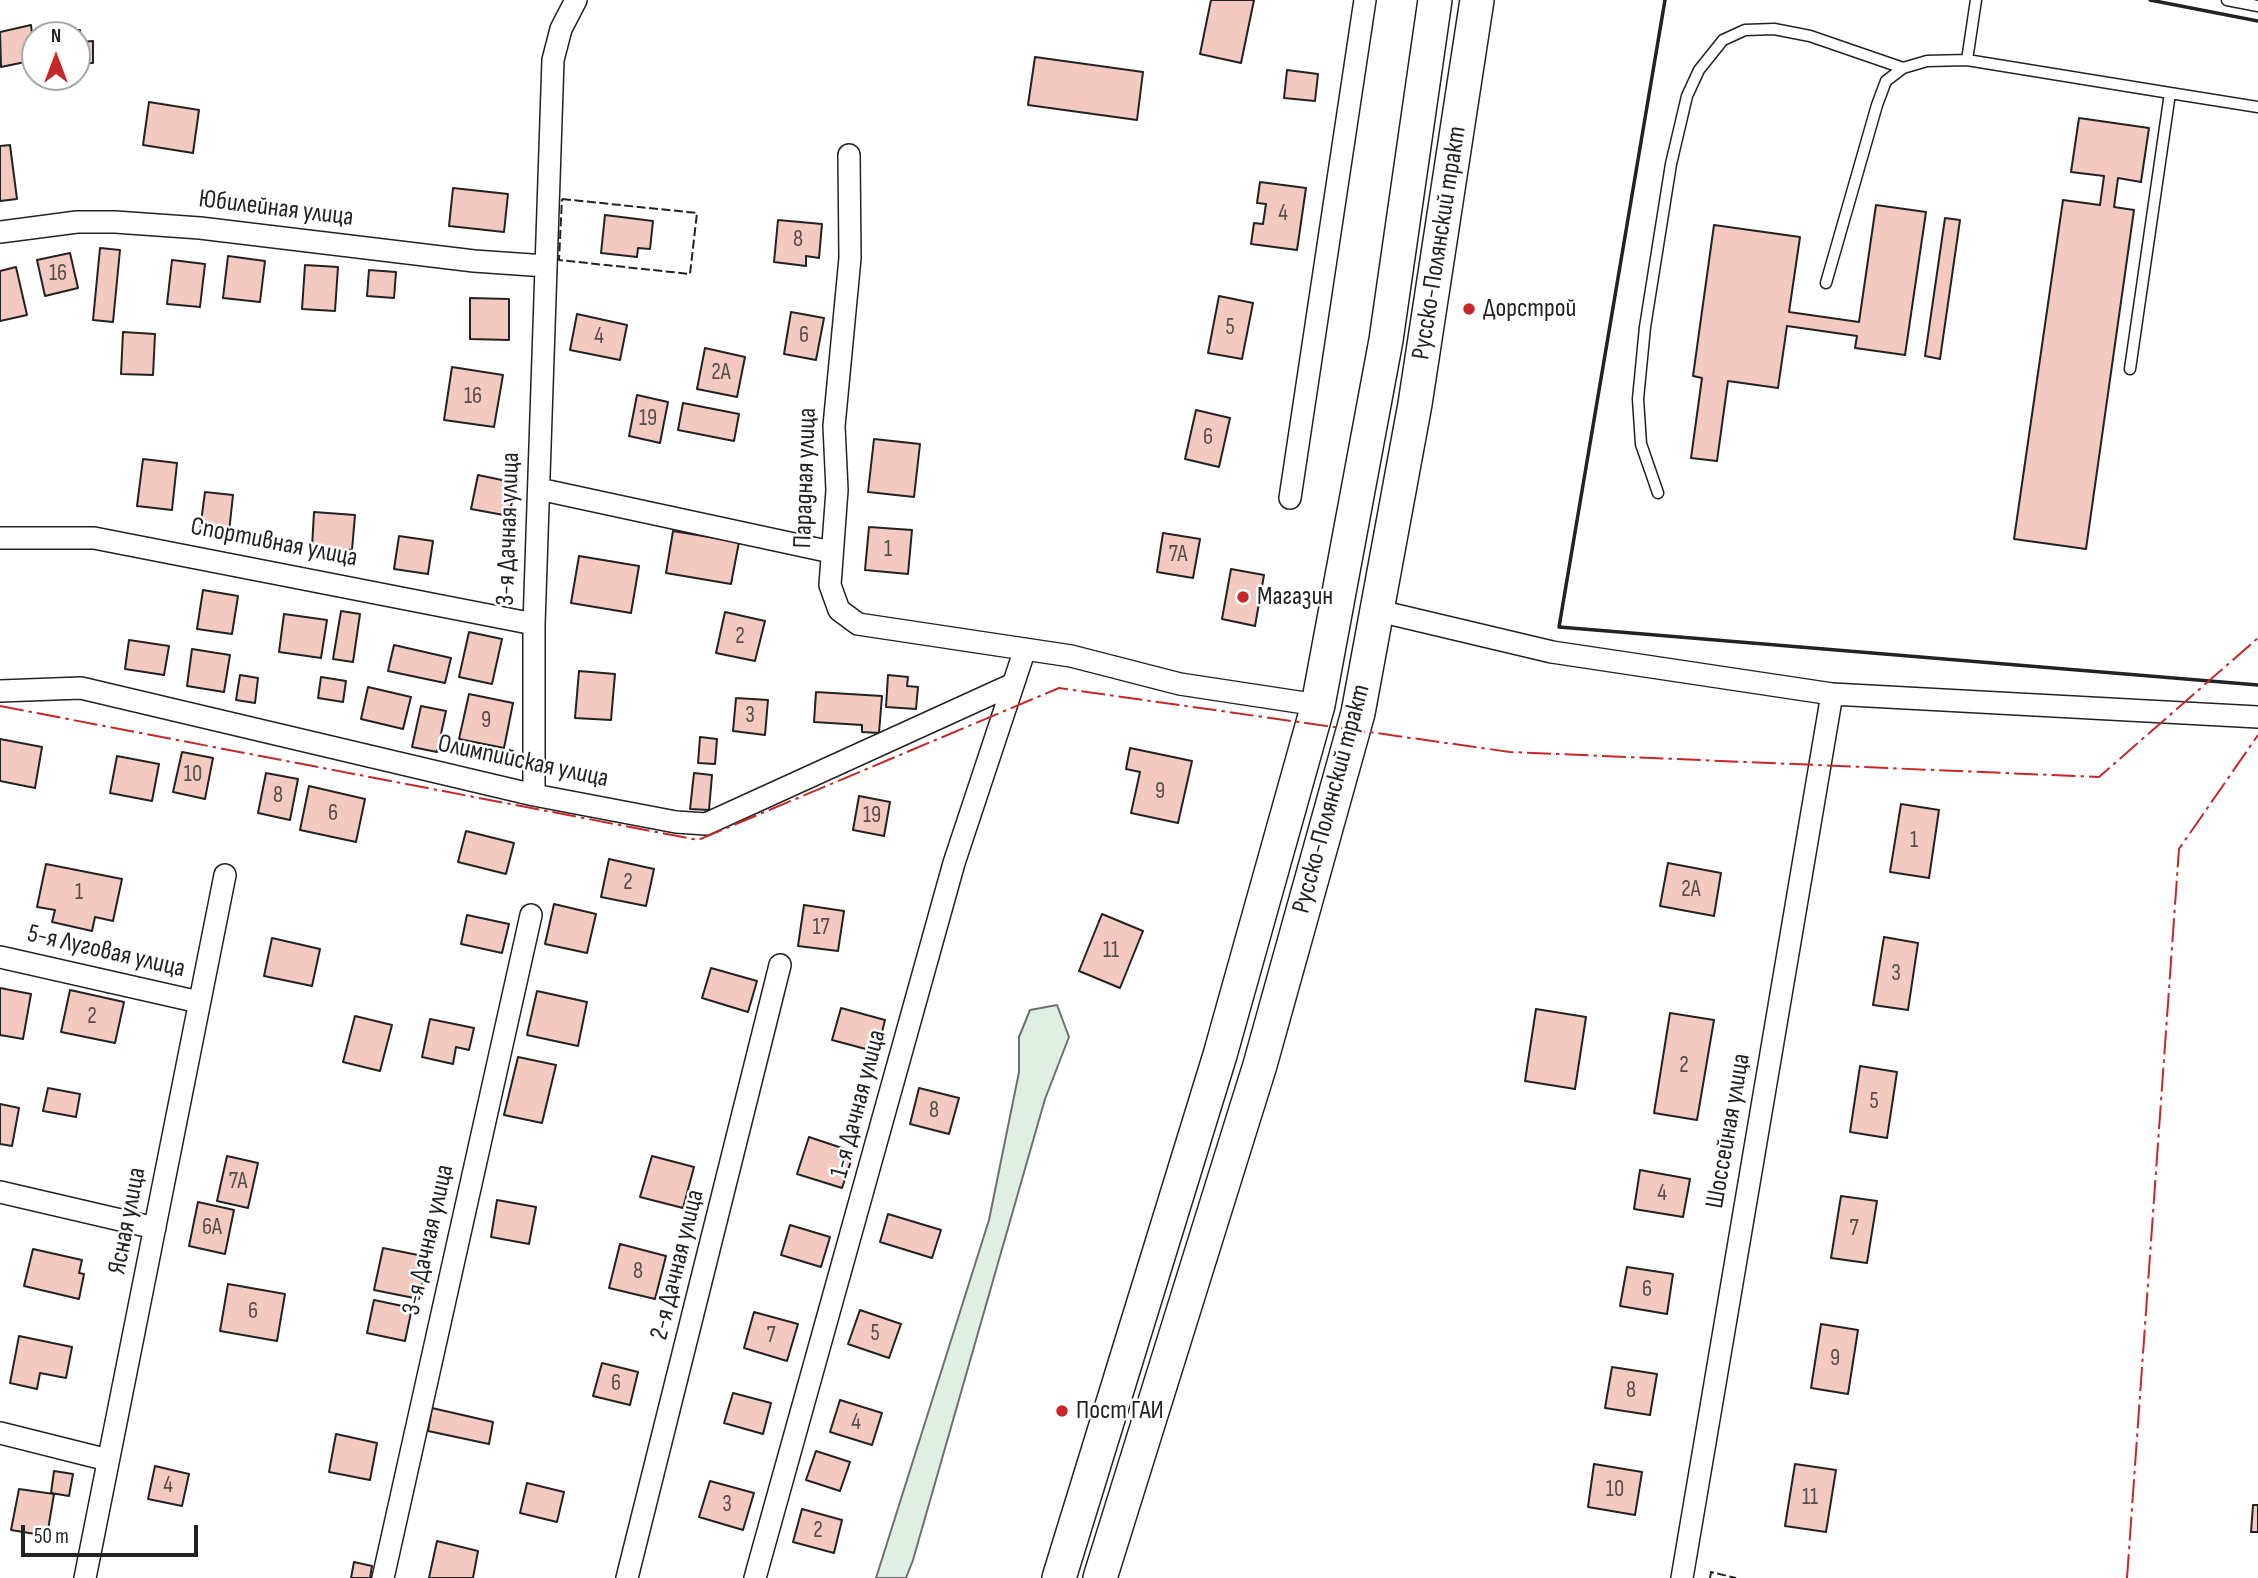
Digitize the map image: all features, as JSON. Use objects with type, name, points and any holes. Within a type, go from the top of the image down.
[{"type":"main road","name":"Русско-Полянский тракт","points":[[1059,1578],[1220,1055],[1318,705],[1386,340],[1435,0]]},
{"type":"main road","name":"Русско-Полянский тракт","points":[[1100,1578],[1260,1065],[1358,713],[1379,611],[1415,404],[1477,0]]},
{"type":"street","name":"3-я Дачная улица","points":[[534,795],[534,624],[553,60],[561,29],[576,0]]},
{"type":"street","points":[[1290,498],[1365,0]]},
{"type":"street","name":"Парадная улица","points":[[849,155],[850,258],[834,426],[837,490],[830,585],[839,610],[858,624],[1071,656],[1180,684],[1318,705]]},
{"type":"street","name":"Юбилейная улица","points":[[0,232],[77,222],[127,223],[200,228],[500,264],[546,266]]},
{"type":"street","points":[[539,489],[831,552]]},
{"type":"street","name":"Спортивная улица","points":[[0,538],[94,538],[534,624]]},
{"type":"street","points":[[1379,611],[1552,652],[1832,694],[2258,717]]},
{"type":"street","name":"1-я Дачная улица","points":[[755,1578],[954,863],[1025,649]]},
{"type":"street","name":"Олимпийская улица","points":[[0,691],[81,688],[534,795],[676,822],[706,824],[1012,685]]},
{"type":"street","name":"Шоссейная улица","points":[[1682,1578],[1832,694]]},
{"type":"street","name":"Ясная улица","points":[[85,1578],[225,875]]},
{"type":"street","name":"3-я Дачная улица","points":[[383,1578],[531,915]]},
{"type":"street","name":"5-я Луговая улица","points":[[0,957],[199,1002]]},
{"type":"street","name":"2-я Дачная улица","points":[[627,1578],[780,965]]},
{"type":"street","points":[[0,1192],[155,1228]]},
{"type":"street","points":[[0,1433],[108,1460]]},
{"type":"lane","points":[[1967,60],[1976,0]]},
{"type":"lane","points":[[2227,0],[2258,6]]},
{"type":"lane","points":[[1658,493],[1641,444],[1638,399],[1644,327],[1671,164],[1687,96],[1699,70],[1723,40],[1745,30],[1774,29],[1810,36],[1903,68]]},
{"type":"lane","points":[[1826,283],[1877,105],[1886,81],[1903,68],[1927,61],[1967,60],[2258,107]]},
{"type":"lane","points":[[2130,369],[2170,93]]},
{"type":"green space","points":[[1057,1005],[1069,1037],[1045,1099],[913,1560],[906,1578],[876,1578],[989,1220],[1019,1072],[1019,1037],[1030,1010]]},
{"type":"building","points":[[1211,0],[1254,0],[1241,63],[1200,54]]},
{"type":"building","points":[[21,27],[21,63],[1,67],[0,32]]},
{"type":"building","points":[[91,41],[93,41],[93,63]]},
{"type":"building","points":[[1035,57],[1143,72],[1137,120],[1028,105]]},
{"type":"building","points":[[1287,70],[1318,74],[1315,101],[1284,98]]},
{"type":"building","points":[[149,102],[199,110],[193,153],[143,145]]},
{"type":"building","points":[[2079,118],[2149,128],[2141,182],[2118,178],[2114,207],[2134,210],[2086,549],[2014,539],[2063,200],[2100,205],[2104,176],[2071,172]]},
{"type":"building","points":[[10,145],[17,199],[0,201],[0,146]]},
{"type":"building","points":[[1260,182],[1306,188],[1297,250],[1251,244],[1254,223],[1263,224],[1266,204],[1257,203]]},
{"type":"building","points":[[453,188],[508,194],[504,232],[449,226]]},
{"type":"building","points":[[1876,205],[1926,212],[1905,355],[1855,348],[1857,336],[1787,326],[1778,388],[1728,381],[1717,461],[1691,458],[1702,378],[1693,376],[1714,225],[1800,237],[1789,312],[1859,322]]},
{"type":"building","points":[[605,215],[653,221],[650,249],[638,248],[637,257],[601,253]]},
{"type":"building","points":[[1945,218],[1960,220],[1940,359],[1925,356]]},
{"type":"building","points":[[778,220],[822,224],[819,258],[806,256],[806,266],[774,262]]},
{"type":"building","points":[[100,248],[120,250],[113,322],[93,320]]},
{"type":"building","points":[[70,253],[78,288],[45,296],[37,260]]},
{"type":"building","points":[[228,256],[265,261],[260,302],[223,298]]},
{"type":"building","points":[[172,260],[205,264],[200,307],[167,304]]},
{"type":"building","points":[[305,265],[338,267],[335,311],[302,309]]},
{"type":"building","points":[[16,267],[27,315],[0,321],[0,271]]},
{"type":"building","points":[[369,270],[396,272],[394,298],[367,296]]},
{"type":"building","points":[[1219,296],[1253,303],[1242,359],[1208,353]]},
{"type":"building","points":[[470,298],[509,299],[509,340],[470,339]]},
{"type":"building","points":[[791,312],[824,318],[816,360],[784,354]]},
{"type":"building","points":[[577,314],[627,325],[620,360],[570,350]]},
{"type":"building","points":[[123,332],[155,334],[153,375],[121,374]]},
{"type":"building","points":[[705,348],[745,357],[737,397],[697,389]]},
{"type":"building","points":[[452,367],[503,375],[494,427],[444,420]]},
{"type":"building","points":[[637,395],[668,402],[660,443],[629,436]]},
{"type":"building","points":[[683,403],[739,414],[734,441],[678,430]]},
{"type":"building","points":[[1196,410],[1230,418],[1219,467],[1185,459]]},
{"type":"building","points":[[874,439],[920,444],[914,497],[868,492]]},
{"type":"building","points":[[143,459],[177,463],[172,510],[137,506]]},
{"type":"building","points":[[478,475],[516,483],[509,516],[471,509]]},
{"type":"building","points":[[205,492],[233,495],[229,532],[200,529]]},
{"type":"building","points":[[314,512],[355,515],[352,550],[312,547]]},
{"type":"building","points":[[869,527],[912,530],[908,574],[865,570]]},
{"type":"building","points":[[673,531],[739,542],[731,584],[666,573]]},
{"type":"building","points":[[1163,533],[1200,539],[1193,578],[1157,572]]},
{"type":"building","points":[[399,536],[433,541],[428,574],[394,569]]},
{"type":"building","points":[[579,556],[639,566],[631,613],[571,603]]},
{"type":"building","name":"Магазин","points":[[1231,569],[1264,575],[1255,626],[1222,619]]},
{"type":"building","points":[[203,590],[238,596],[232,634],[197,629]]},
{"type":"building","points":[[341,611],[360,614],[353,662],[333,659]]},
{"type":"building","points":[[725,612],[765,621],[755,661],[716,653]]},
{"type":"building","points":[[284,614],[327,620],[321,658],[279,652]]},
{"type":"building","points":[[469,632],[502,639],[492,684],[459,677]]},
{"type":"building","points":[[129,640],[169,646],[164,675],[125,669]]},
{"type":"building","points":[[394,645],[451,658],[445,683],[388,671]]},
{"type":"building","points":[[192,649],[230,655],[224,692],[187,686]]},
{"type":"building","points":[[579,671],[615,674],[611,720],[575,718]]},
{"type":"building","points":[[240,675],[258,678],[255,703],[236,700]]},
{"type":"building","points":[[888,675],[908,677],[907,686],[918,687],[916,709],[886,707]]},
{"type":"building","points":[[321,677],[346,681],[343,702],[318,698]]},
{"type":"building","points":[[368,687],[411,697],[403,729],[361,719]]},
{"type":"building","points":[[816,692],[882,696],[879,733],[862,732],[862,725],[814,722]]},
{"type":"building","points":[[469,694],[513,703],[504,748],[459,739]]},
{"type":"building","points":[[736,698],[768,700],[765,735],[733,731]]},
{"type":"building","points":[[421,706],[446,711],[437,752],[412,747]]},
{"type":"building","points":[[700,737],[717,739],[715,764],[698,763]]},
{"type":"building","points":[[0,739],[42,747],[35,788],[0,781]]},
{"type":"building","points":[[1130,748],[1192,761],[1178,823],[1131,813],[1140,772],[1126,769]]},
{"type":"building","points":[[182,752],[213,758],[205,799],[173,792]]},
{"type":"building","points":[[117,756],[159,764],[152,801],[110,793]]},
{"type":"building","points":[[266,773],[298,779],[290,820],[258,813]]},
{"type":"building","points":[[694,773],[712,775],[709,810],[690,809]]},
{"type":"building","points":[[309,786],[365,799],[356,842],[300,830]]},
{"type":"building","points":[[859,796],[890,802],[884,836],[853,830]]},
{"type":"building","points":[[1901,804],[1939,810],[1929,878],[1890,872]]},
{"type":"building","points":[[466,831],[514,843],[506,874],[458,862]]},
{"type":"building","points":[[609,859],[654,869],[646,906],[601,897]]},
{"type":"building","points":[[1668,863],[1721,873],[1714,916],[1660,906]]},
{"type":"building","points":[[46,864],[122,879],[113,921],[95,917],[92,931],[52,922],[55,910],[37,907]]},
{"type":"building","points":[[554,904],[596,914],[587,953],[545,944]]},
{"type":"building","points":[[804,905],[844,911],[838,951],[798,946]]},
{"type":"building","points":[[1102,914],[1143,931],[1120,988],[1079,971]]},
{"type":"building","points":[[467,915],[509,924],[502,953],[461,944]]},
{"type":"building","points":[[1884,937],[1918,943],[1908,1010],[1873,1005]]},
{"type":"building","points":[[272,938],[320,949],[312,986],[264,976]]},
{"type":"building","points":[[711,968],[757,981],[748,1012],[702,998]]},
{"type":"building","points":[[0,988],[31,994],[23,1039],[0,1035]]},
{"type":"building","points":[[70,990],[124,1002],[115,1043],[61,1032]]},
{"type":"building","points":[[537,991],[587,1002],[578,1046],[527,1035]]},
{"type":"building","points":[[841,1008],[885,1020],[877,1052],[832,1040]]},
{"type":"building","points":[[1536,1009],[1586,1017],[1575,1089],[1525,1081]]},
{"type":"building","points":[[1670,1013],[1714,1020],[1697,1120],[1654,1113]]},
{"type":"building","points":[[355,1016],[392,1025],[380,1071],[343,1062]]},
{"type":"building","points":[[430,1019],[474,1028],[469,1050],[456,1047],[453,1064],[422,1057]]},
{"type":"building","points":[[518,1057],[556,1065],[542,1123],[504,1115]]},
{"type":"building","points":[[1860,1066],[1897,1072],[1887,1138],[1850,1132]]},
{"type":"building","points":[[48,1088],[80,1094],[76,1117],[43,1111]]},
{"type":"building","points":[[919,1088],[959,1098],[949,1134],[910,1124]]},
{"type":"building","points":[[0,1104],[19,1108],[12,1146],[0,1144]]},
{"type":"building","points":[[809,1137],[854,1152],[842,1188],[797,1174]]},
{"type":"building","points":[[227,1156],[258,1163],[248,1208],[217,1201]]},
{"type":"building","points":[[652,1156],[694,1167],[683,1208],[640,1197]]},
{"type":"building","points":[[1640,1170],[1690,1179],[1683,1217],[1634,1209]]},
{"type":"building","points":[[1841,1196],[1877,1201],[1867,1263],[1831,1258]]},
{"type":"building","points":[[497,1200],[536,1207],[529,1244],[491,1237]]},
{"type":"building","points":[[198,1202],[234,1210],[225,1254],[189,1246]]},
{"type":"building","points":[[888,1214],[941,1230],[932,1258],[880,1242]]},
{"type":"building","points":[[790,1225],[830,1237],[821,1267],[781,1255]]},
{"type":"building","points":[[620,1244],[666,1256],[655,1299],[609,1288]]},
{"type":"building","points":[[383,1248],[428,1257],[419,1299],[374,1290]]},
{"type":"building","points":[[33,1249],[82,1260],[79,1273],[84,1274],[79,1299],[24,1286]]},
{"type":"building","points":[[1627,1267],[1673,1274],[1667,1314],[1620,1306]]},
{"type":"building","points":[[228,1284],[285,1294],[277,1341],[220,1331]]},
{"type":"building","points":[[374,1300],[412,1308],[405,1341],[367,1333]]},
{"type":"building","points":[[860,1310],[901,1324],[889,1358],[848,1344]]},
{"type":"building","points":[[754,1312],[798,1324],[787,1361],[744,1348]]},
{"type":"building","points":[[1821,1324],[1858,1330],[1848,1394],[1811,1388]]},
{"type":"building","points":[[19,1336],[72,1347],[66,1378],[40,1373],[37,1389],[10,1383]]},
{"type":"building","points":[[602,1363],[638,1372],[630,1405],[593,1396]]},
{"type":"building","points":[[1612,1367],[1657,1374],[1650,1415],[1605,1408]]},
{"type":"building","points":[[733,1393],[771,1403],[763,1434],[724,1423]]},
{"type":"building","points":[[840,1400],[882,1413],[872,1445],[830,1432]]},
{"type":"building","points":[[432,1408],[493,1422],[489,1444],[428,1431]]},
{"type":"building","points":[[336,1434],[377,1443],[370,1480],[329,1472]]},
{"type":"building","points":[[816,1451],[850,1462],[840,1491],[806,1480]]},
{"type":"building","points":[[1594,1464],[1642,1472],[1635,1515],[1588,1507]]},
{"type":"building","points":[[1795,1464],[1836,1470],[1826,1532],[1785,1526]]},
{"type":"building","points":[[155,1466],[189,1474],[182,1506],[148,1499]]},
{"type":"building","points":[[54,1471],[73,1474],[69,1496],[51,1493]]},
{"type":"building","points":[[710,1481],[754,1493],[743,1530],[699,1517]]},
{"type":"building","points":[[527,1483],[564,1492],[557,1522],[520,1513]]},
{"type":"building","points":[[19,1489],[54,1494],[47,1536],[11,1530]]},
{"type":"building","points":[[2253,1505],[2258,1505],[2258,1532],[2251,1532]]},
{"type":"building","points":[[802,1509],[842,1520],[834,1553],[793,1542]]},
{"type":"building","points":[[437,1541],[478,1551],[473,1578],[429,1578]]},
{"type":"building","points":[[354,1562],[372,1566],[370,1578],[351,1578]]},
{"type":"fence","points":[[562,199],[697,213],[690,274],[559,260],[562,199]]},
{"type":"fence","points":[[1710,1578],[1711,1572],[1736,1578]]},
{"type":"wall","points":[[1665,0],[1559,627],[2258,685]]},
{"type":"wall","points":[[2150,0],[2258,21]]},
{"type":"power","points":[[0,706],[698,840],[1059,688],[1510,752],[2099,777],[2258,638]]},
{"type":"power","points":[[2127,1578],[2179,849],[2258,735]]},
{"type":"place","name":"Дорстрой","points":[[1469,309]]},
{"type":"place","name":"Магазин","points":[[1243,597]]},
{"type":"place","name":"Пост ГАИ","points":[[1062,1411]]}]
